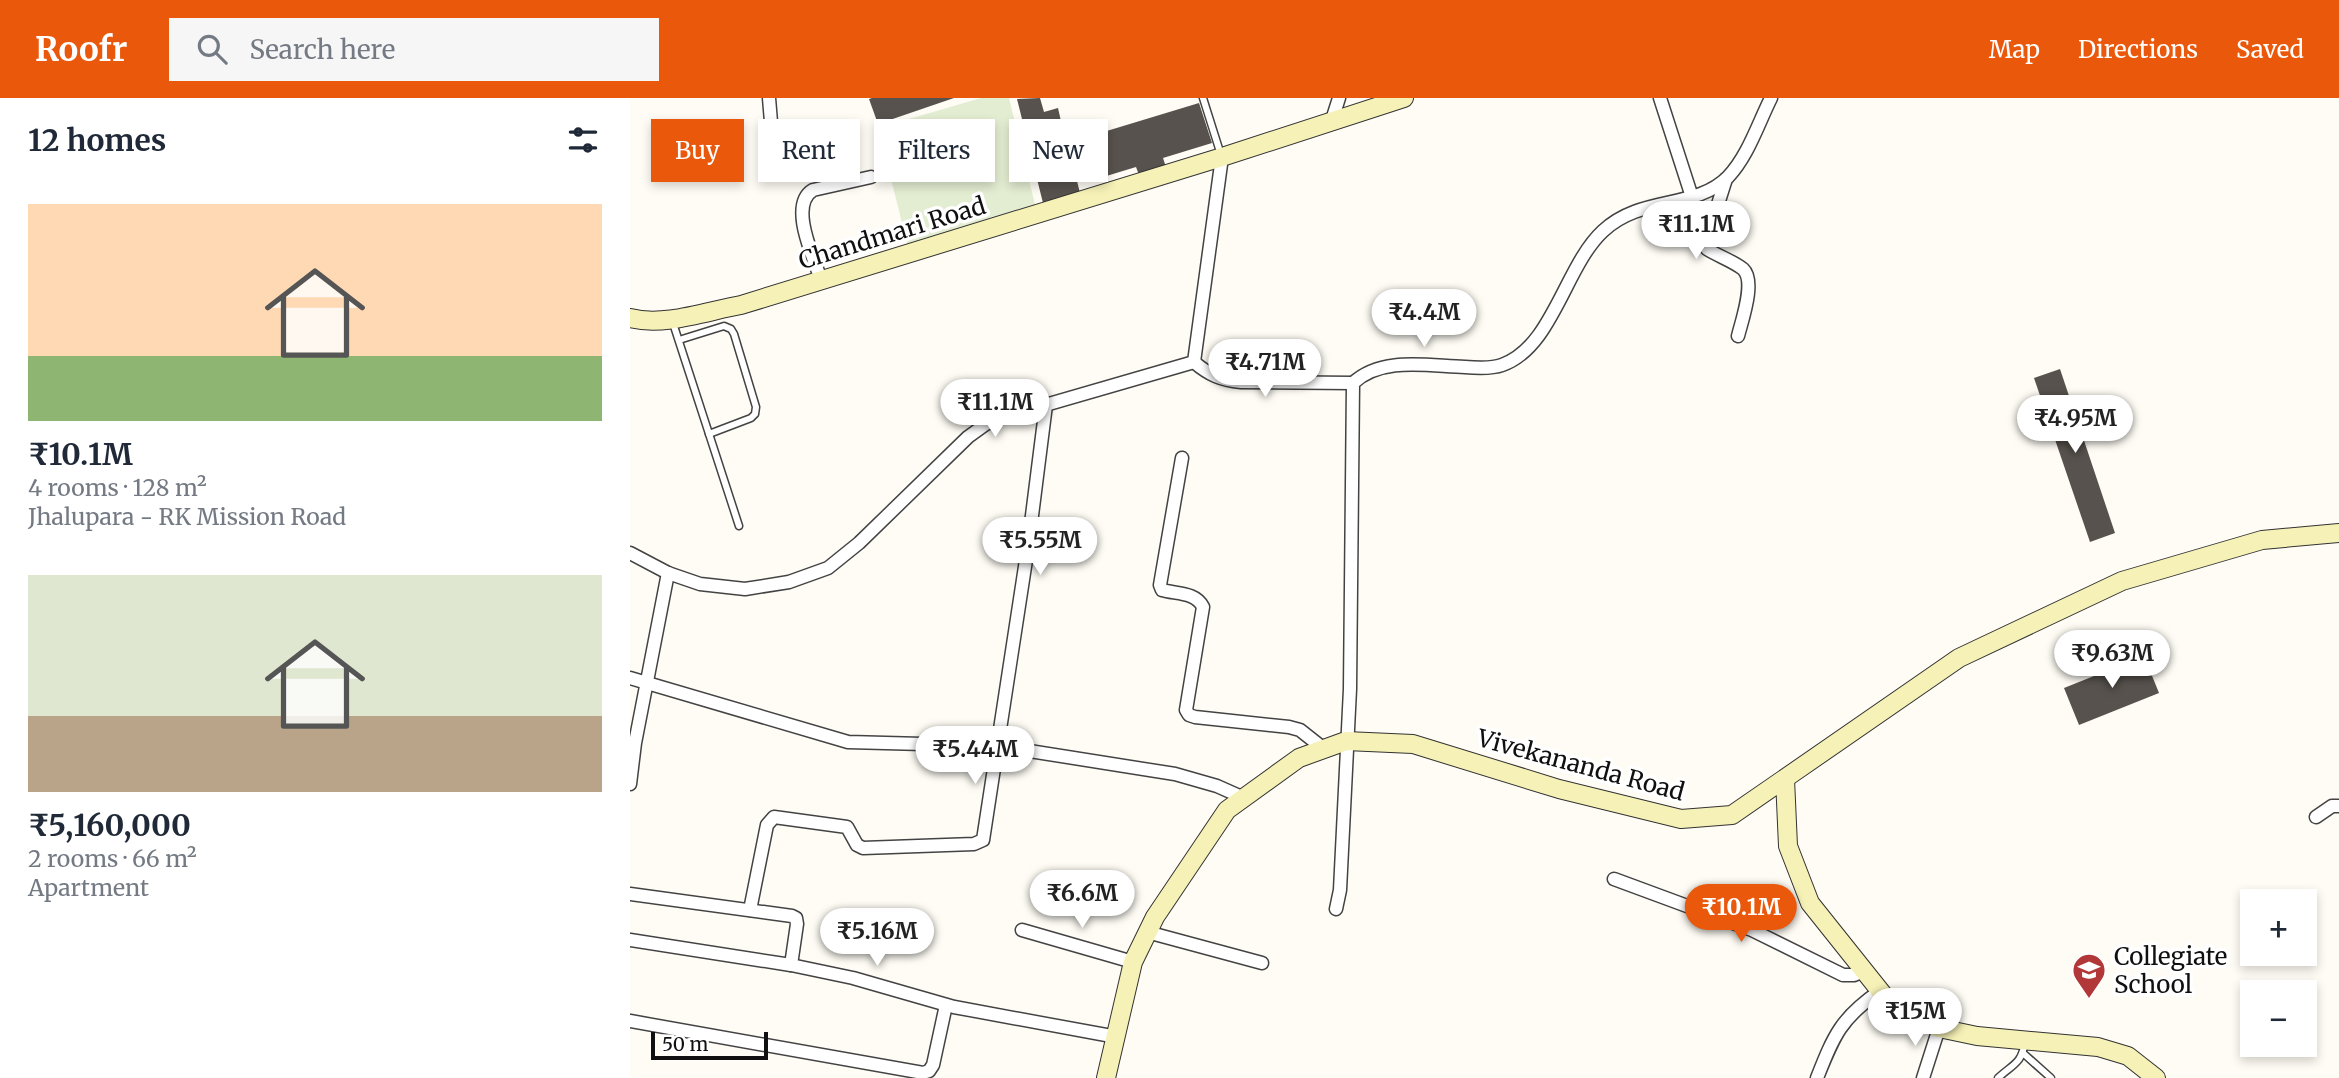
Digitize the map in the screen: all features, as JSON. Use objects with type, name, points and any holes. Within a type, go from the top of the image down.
[{"type":"main road","name":"Chandmari Road","points":[[630,318],[643,322],[741,305],[1404,98]]},
{"type":"main road","name":"Vivekananda Road","points":[[1106,1078],[1133,961],[1155,916],[1227,810],[1299,758],[1346,741],[1413,744],[1559,789],[1681,820],[1732,815],[1959,658],[2122,581],[2262,540],[2339,533]]},
{"type":"main road","points":[[1785,779],[1788,846],[1810,903],[1889,1002],[1939,1028],[2025,1046],[2098,1047],[2128,1056],[2157,1078]]},
{"type":"street","points":[[769,98],[771,119]]},
{"type":"street","points":[[1332,120],[1339,98]]},
{"type":"street","points":[[1660,98],[1692,197]]},
{"type":"street","points":[[1194,362],[1222,380],[1353,383],[1364,373],[1381,367],[1397,365],[1480,368],[1499,366],[1518,358],[1535,339],[1601,232],[1622,216],[1644,207],[1692,197],[1710,190],[1727,178],[1739,163],[1771,98]]},
{"type":"street","points":[[1194,362],[1222,157]]},
{"type":"street","points":[[821,280],[804,227],[802,202],[806,194],[813,190],[871,177]]},
{"type":"street","points":[[1727,178],[1705,245],[1711,252],[1741,268],[1747,275],[1749,288],[1738,336]]},
{"type":"street","points":[[630,553],[668,573],[700,584],[745,589],[789,582],[828,568],[859,543],[968,437],[986,424],[1194,362]]},
{"type":"street","points":[[1336,909],[1340,890],[1350,689],[1353,383]]},
{"type":"street","points":[[750,910],[767,825],[774,817],[847,827],[857,845],[863,848],[980,842],[984,835],[1028,547],[1046,404]]},
{"type":"street","points":[[1182,458],[1160,585],[1162,590],[1167,592],[1195,597],[1203,607],[1186,710],[1189,715],[1195,717],[1300,730],[1324,749]]},
{"type":"street","points":[[630,784],[635,743],[668,573]]},
{"type":"street","points":[[630,678],[848,742],[998,746],[1175,774],[1217,786],[1244,798]]},
{"type":"street","points":[[2316,817],[2332,806],[2339,806]]},
{"type":"street","points":[[1614,879],[1752,930],[1843,975],[1864,971]]},
{"type":"street","points":[[630,894],[796,918],[791,965]]},
{"type":"street","points":[[1022,930],[1133,961]]},
{"type":"street","points":[[1147,932],[1262,963]]},
{"type":"street","points":[[630,940],[791,965],[853,978],[946,1005],[1117,1037]]},
{"type":"street","points":[[1817,1078],[1842,1025],[1854,1009],[1880,991]]},
{"type":"street","points":[[630,1021],[923,1073],[929,1071],[933,1065],[946,1005]]},
{"type":"street","points":[[1923,1078],[1939,1028]]},
{"type":"lane","points":[[1203,98],[1222,157]]},
{"type":"lane","points":[[672,318],[739,526]]},
{"type":"lane","points":[[679,341],[724,326],[734,334],[756,407],[755,414],[709,435]]},
{"type":"lane","points":[[1998,1078],[2017,1063],[2025,1046],[2050,1078]]},
{"type":"green space","points":[[981,98],[1009,98],[1014,119],[1009,119],[1009,182],[1029,182],[1039,221],[912,262],[892,182],[995,182],[995,119],[909,119]]},
{"type":"building","points":[[954,98],[893,119],[876,119],[869,99]]},
{"type":"building","points":[[1040,98],[1044,112],[1058,108],[1060,119],[1022,119],[1017,99]]},
{"type":"building","points":[[1199,103],[1212,143],[1163,158],[1166,167],[1139,175],[1136,167],[1108,176],[1108,131]]},
{"type":"building","points":[[1038,182],[1077,182],[1080,193],[1065,196],[1066,201],[1044,207]]},
{"type":"building","points":[[2060,369],[2115,533],[2090,542],[2034,378]]},
{"type":"building","points":[[2144,656],[2159,693],[2079,725],[2064,688]]},
{"type":"place","name":"Collegiate School","points":[[2089,1000]]}]
